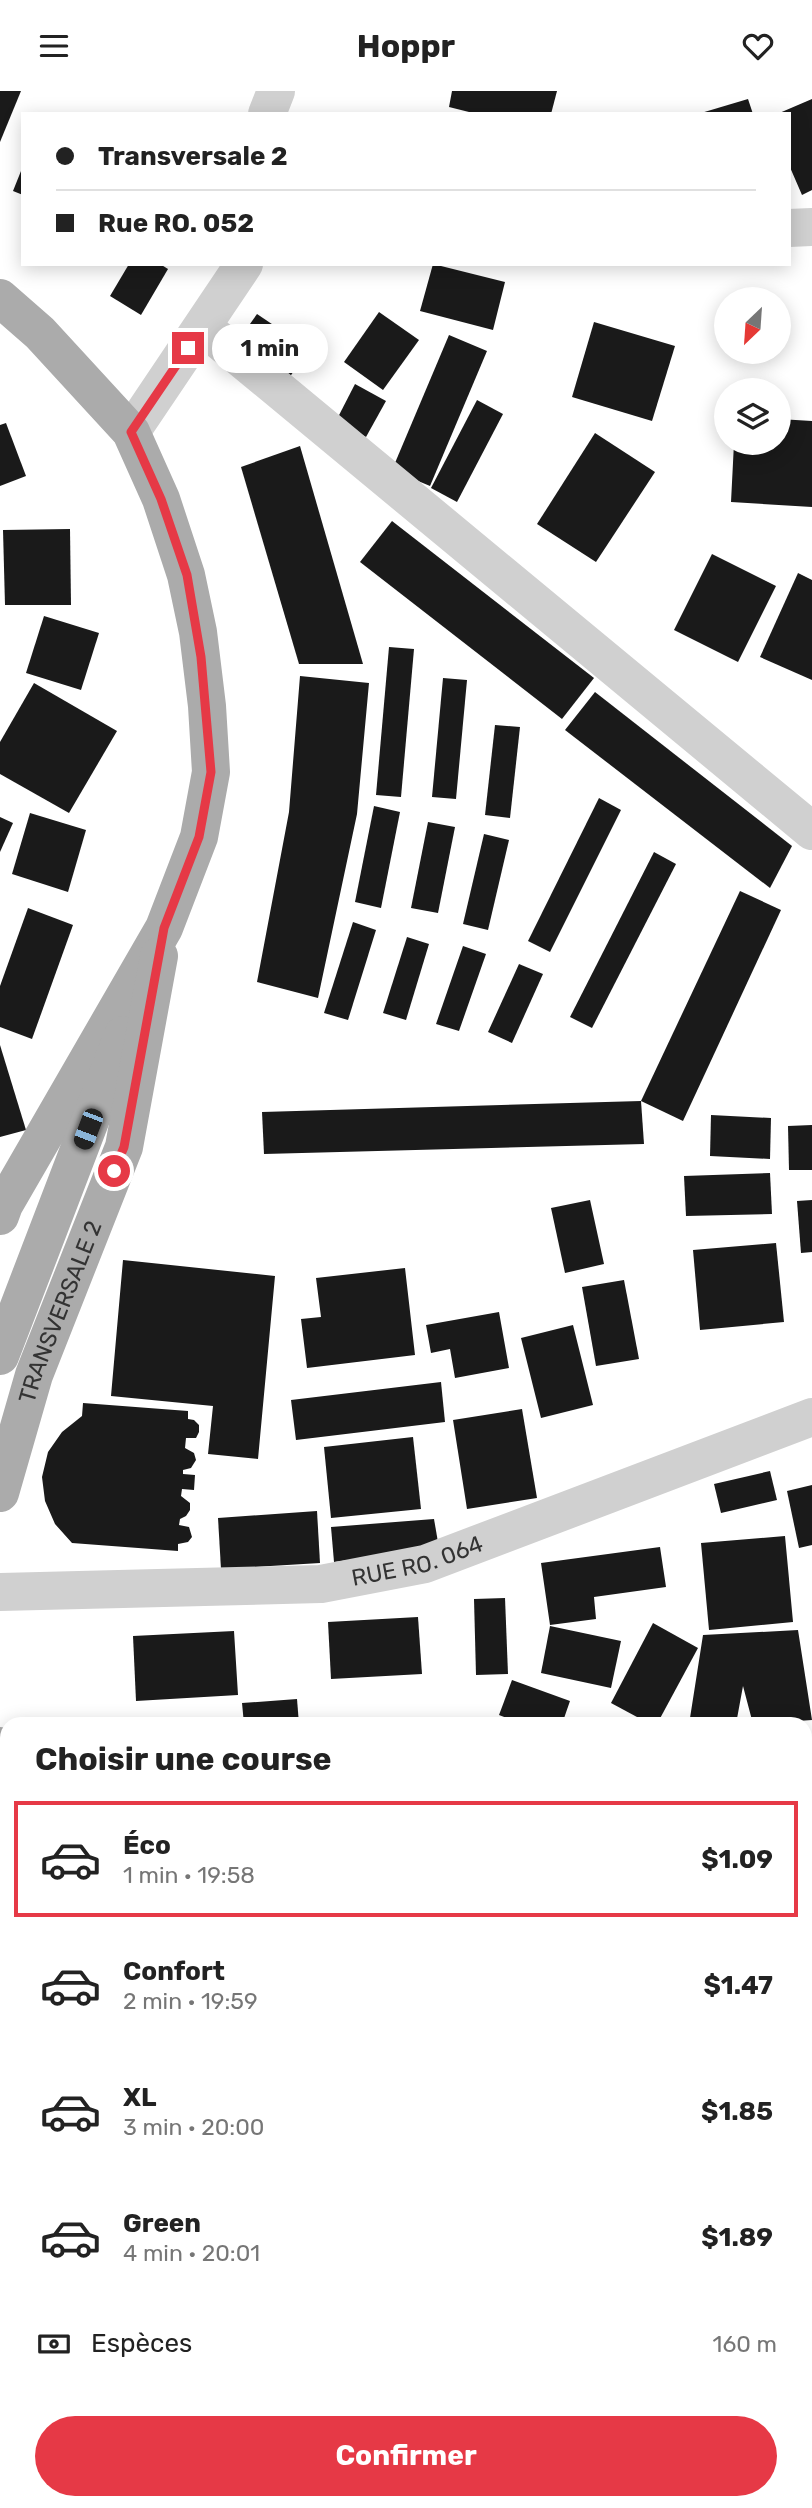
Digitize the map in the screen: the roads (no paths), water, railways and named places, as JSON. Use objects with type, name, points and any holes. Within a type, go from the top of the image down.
[{"type":"main road","name":"TRANSVERSALE 2","points":[[0,298],[40,333],[131,432],[161,499],[187,575],[198,632],[207,706],[211,772],[199,837],[164,928],[0,1216]]},
{"type":"main road","name":"TRANSVERSALE 2","points":[[0,1493],[34,1375],[124,1147],[164,928]]},
{"type":"main road","points":[[0,1356],[164,928]]},
{"type":"street","points":[[268,112],[276,91]]},
{"type":"street","points":[[791,228],[812,227]]},
{"type":"street","points":[[131,432],[243,266]]},
{"type":"street","points":[[203,327],[812,831]]},
{"type":"street","name":"RUE RO. 064","points":[[0,1592],[321,1584],[425,1564],[812,1417]]}]
